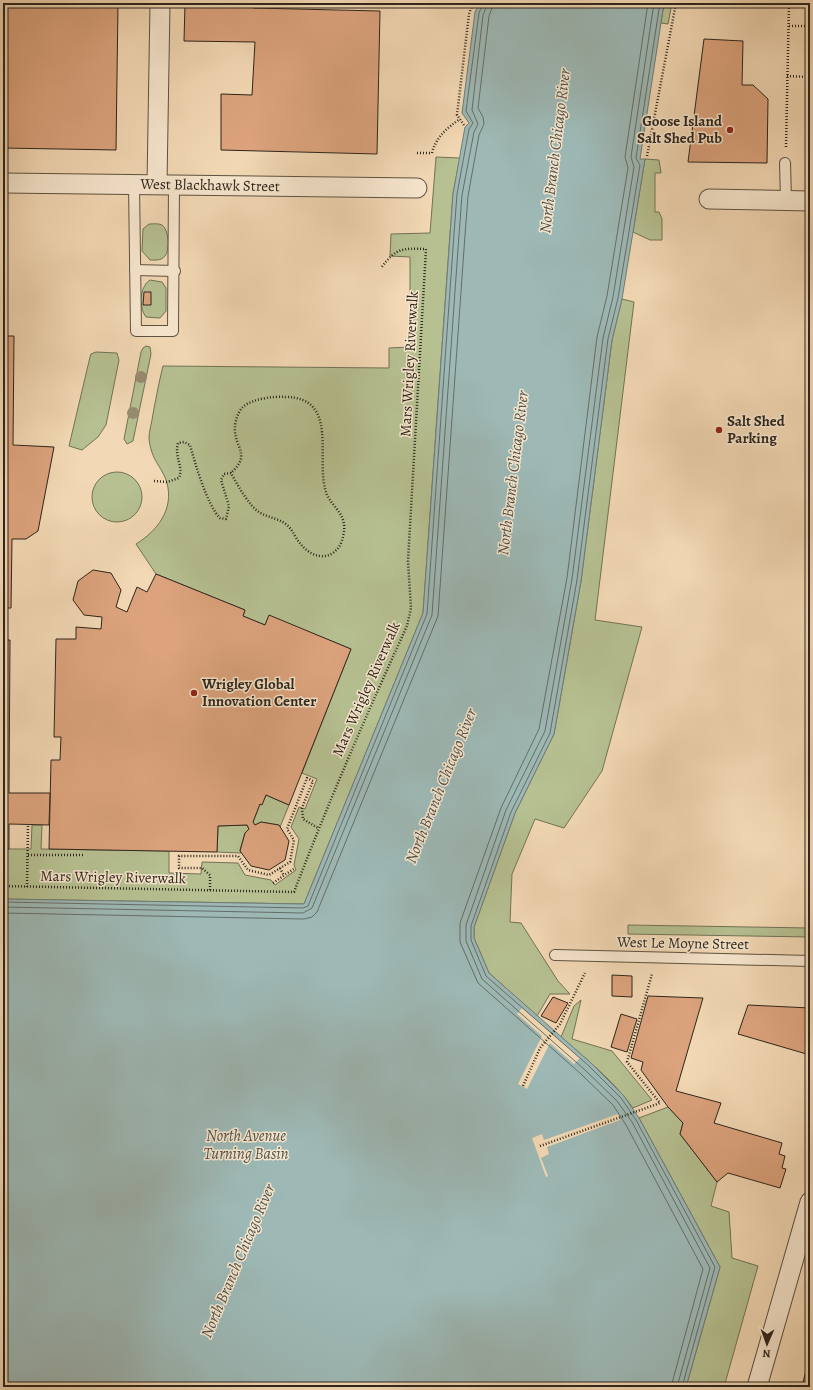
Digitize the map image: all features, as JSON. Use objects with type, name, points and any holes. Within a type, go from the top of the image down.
[{"type":"street","points":[[160,3],[166,184]]},
{"type":"street","name":"West Blackhawk Street","points":[[3,183],[417,188]]},
{"type":"street","points":[[709,199],[810,200]]},
{"type":"street","points":[[757,1387],[810,1202]]},
{"type":"lane","points":[[785,163],[786,200]]},
{"type":"lane","points":[[134,184],[136,331],[173,331],[175,271],[166,184]]},
{"type":"lane","points":[[135,270],[175,271]]},
{"type":"lane","name":"West Le Moyne Street","points":[[555,955],[810,961]]},
{"type":"path","points":[[464,125],[457,115],[469,14],[473,3]]},
{"type":"path","points":[[648,156],[676,3]]},
{"type":"path","points":[[785,163],[789,3]]},
{"type":"path","points":[[789,26],[810,26]]},
{"type":"path","points":[[787,76],[810,77]]},
{"type":"path","points":[[417,153],[432,154],[434,145],[442,134],[460,119]]},
{"type":"path","name":"Mars Wrigley Riverwalk","points":[[3,886],[294,892],[318,828],[359,731],[407,626],[411,608],[408,561],[426,248],[402,248],[390,256],[381,268]]},
{"type":"path","points":[[154,481],[167,482],[179,478],[182,473],[176,456],[178,443],[184,442],[190,445],[214,512],[220,518],[226,519],[229,506],[221,480],[224,474],[231,473],[240,462],[241,454],[235,436],[235,425],[243,407],[254,401],[282,396],[296,397],[312,406],[320,420],[326,492],[344,520],[344,534],[339,546],[325,557],[316,556],[308,552],[287,525],[280,520],[259,512],[254,508],[236,483],[231,473]]},
{"type":"path","points":[[210,890],[210,875],[202,868],[179,868],[179,856],[238,856],[248,870],[269,875],[290,862],[294,840],[288,829],[307,778],[313,780],[302,808],[303,819],[318,828]]},
{"type":"path","points":[[27,886],[28,824]]},
{"type":"path","points":[[28,855],[85,855]]},
{"type":"path","points":[[280,868],[284,876]]},
{"type":"path","points":[[273,883],[296,868]]},
{"type":"path","points":[[523,1086],[540,1048],[560,1024],[593,956]]},
{"type":"path","points":[[540,1146],[660,1103],[627,1062],[656,958]]},
{"type":"green space","points":[[664,3],[672,3],[668,24],[661,23]]},
{"type":"green space","points":[[436,157],[460,158],[453,194],[423,613],[304,904],[3,899],[3,849],[31,849],[32,825],[42,825],[41,849],[169,851],[169,873],[201,874],[202,862],[238,863],[245,875],[271,880],[275,885],[296,870],[294,865],[299,839],[291,827],[299,807],[305,809],[317,779],[302,773],[351,649],[269,616],[265,625],[243,616],[245,610],[156,574],[136,544],[151,533],[157,526],[166,511],[168,502],[169,493],[167,483],[154,458],[149,438],[156,396],[163,366],[389,368],[389,348],[410,347],[410,257],[390,256],[391,234],[430,233]]},
{"type":"green space","points":[[645,159],[659,160],[661,173],[655,173],[655,212],[659,212],[662,219],[662,240],[650,240],[633,232]]},
{"type":"green space","points":[[149,224],[160,224],[166,231],[168,249],[163,258],[150,260],[142,251],[143,229]]},
{"type":"green space","points":[[150,280],[162,282],[166,288],[166,311],[160,318],[146,317],[142,308],[142,292],[146,283]]},
{"type":"green space","points":[[622,299],[634,302],[595,620],[642,627],[602,771],[564,828],[535,819],[512,874],[510,922],[521,923],[558,981],[570,994],[550,994],[537,1016],[489,973],[474,938],[474,927],[515,813],[554,734],[581,581],[612,340]]},
{"type":"green space","points":[[146,346],[150,347],[151,354],[133,441],[127,444],[124,439],[141,352]]},
{"type":"green space","points":[[96,352],[117,353],[119,360],[106,425],[98,437],[82,450],[69,446],[90,357],[91,354]]},
{"type":"green space","points":[[117,472],[131,476],[138,483],[142,497],[138,511],[131,518],[117,522],[103,518],[96,511],[92,497],[96,483],[103,476]]},
{"type":"green space","points":[[266,795],[289,805],[280,827],[278,825],[261,822],[255,825],[253,822],[260,804],[262,804]]},
{"type":"green space","points":[[247,825],[249,829],[245,833],[240,850],[241,853],[217,852],[218,826]]},
{"type":"green space","points":[[628,925],[810,928],[810,937],[628,934]]},
{"type":"green space","points":[[581,1000],[572,1039],[612,1051],[652,1100],[633,1108],[608,1079],[561,1037],[574,1006]]},
{"type":"green space","points":[[668,1107],[683,1123],[680,1134],[717,1182],[711,1206],[729,1212],[732,1258],[758,1266],[724,1387],[686,1387],[720,1267],[639,1118]]},
{"type":"water","name":"North Avenue Turning Basin","points":[[480,3],[664,3],[640,159],[645,159],[622,299],[612,340],[581,581],[554,734],[515,813],[474,927],[474,938],[489,973],[591,1063],[624,1096],[639,1118],[720,1267],[686,1387],[3,1387],[3,899],[304,904],[423,613],[453,194],[465,127],[469,123],[462,113],[475,12]]},
{"type":"pier","points":[[522,1008],[580,1058],[574,1064],[550,1043],[527,1089],[518,1084],[542,1036],[517,1014]]},
{"type":"pier","points":[[618,1114],[620,1120],[547,1147],[549,1154],[541,1158],[548,1176],[546,1177],[532,1138],[542,1134],[544,1140]]},
{"type":"building","points":[[3,3],[118,3],[116,150],[3,148]]},
{"type":"building","points":[[185,3],[253,3],[253,8],[380,11],[377,154],[221,150],[221,94],[252,95],[255,42],[184,41]]},
{"type":"building","name":"Goose Island Salt Shed Pub","points":[[704,39],[743,41],[742,85],[753,85],[768,99],[767,163],[688,162]]},
{"type":"building","points":[[808,103],[810,103],[810,163],[806,163]]},
{"type":"building","points":[[144,292],[151,292],[151,305],[143,305]]},
{"type":"building","points":[[3,336],[14,336],[13,445],[54,447],[38,531],[26,539],[12,539],[11,608],[3,608]]},
{"type":"building","name":"Wrigley Global Innovation Center","points":[[93,570],[111,573],[121,590],[116,607],[127,612],[137,587],[147,592],[156,574],[245,610],[243,616],[265,625],[269,615],[351,649],[289,805],[266,795],[262,805],[260,804],[253,822],[255,825],[261,822],[279,825],[289,841],[285,860],[269,870],[251,866],[240,851],[245,833],[249,829],[247,825],[218,826],[217,852],[49,849],[51,760],[60,760],[61,737],[54,737],[56,639],[76,639],[76,627],[101,629],[102,617],[84,615],[73,600],[78,581]]},
{"type":"building","points":[[3,640],[10,640],[9,793],[50,793],[49,825],[9,824],[9,849],[3,849]]},
{"type":"building","points":[[612,975],[632,976],[632,997],[612,996]]},
{"type":"building","points":[[648,996],[703,998],[676,1091],[721,1103],[714,1123],[782,1143],[779,1154],[785,1156],[782,1168],[786,1169],[780,1188],[728,1173],[717,1182],[680,1134],[683,1123],[668,1107],[641,1070],[643,1062],[631,1058]]},
{"type":"building","points":[[553,997],[568,1003],[556,1023],[541,1016]]},
{"type":"building","points":[[748,1005],[810,1008],[810,1055],[738,1034]]},
{"type":"building","points":[[621,1014],[637,1019],[627,1052],[611,1047]]},
{"type":"building","points":[[810,1356],[810,1387],[808,1387],[809,1384],[803,1382]]},
{"type":"place","name":"Goose Island Salt Shed Pub","points":[[730,130]]},
{"type":"place","name":"Salt Shed Parking","points":[[719,430]]},
{"type":"place","name":"Wrigley Global Innovation Center","points":[[194,693]]},
{"type":"water label","name":"North Branch Chicago River","points":[[555,151]]},
{"type":"water label","name":"North Branch Chicago River","points":[[513,473]]},
{"type":"water label","name":"North Branch Chicago River","points":[[441,786]]},
{"type":"water label","name":"North Branch Chicago River","points":[[238,1261]]}]
